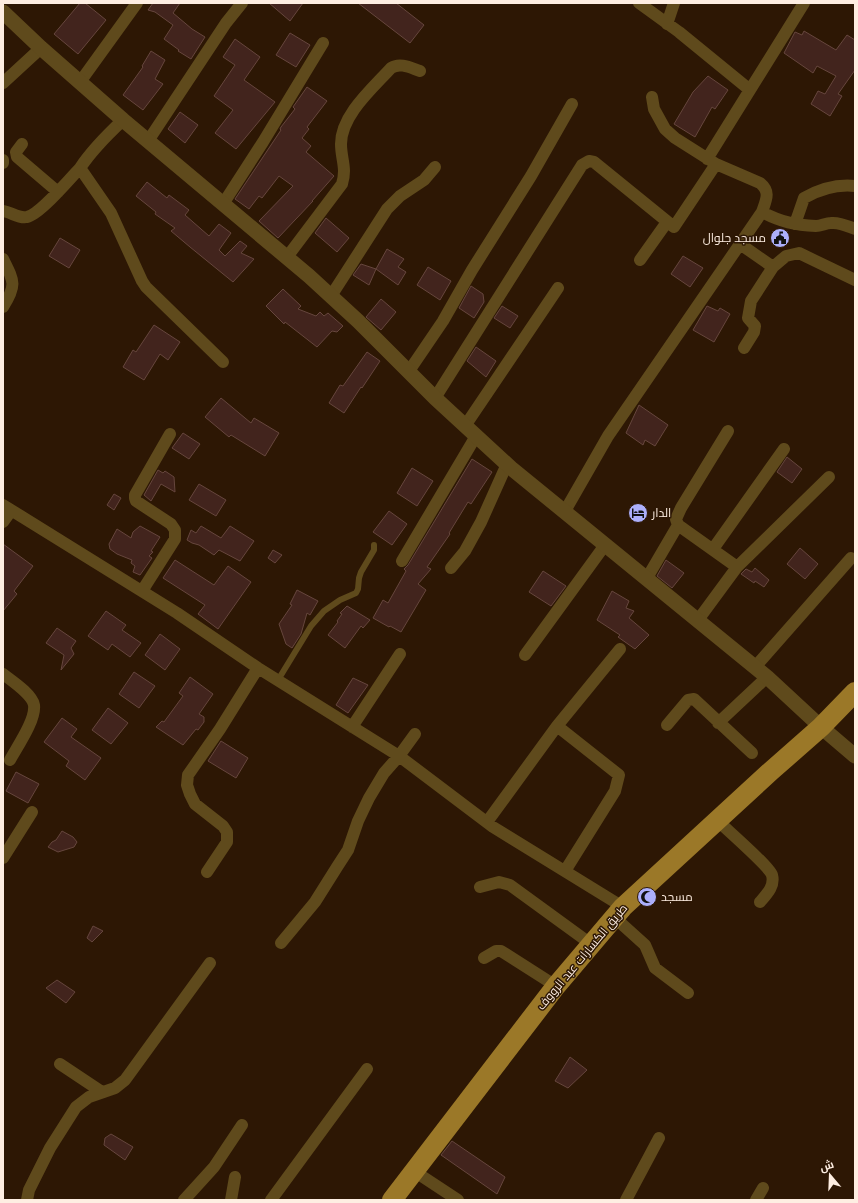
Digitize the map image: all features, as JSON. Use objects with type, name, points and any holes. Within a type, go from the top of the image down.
[{"type":"main road","name":"طريق الكسارات عبد الرووف","points":[[392,1200],[556,986],[619,912],[717,820],[821,727],[855,692]]},
{"type":"street","points":[[80,82],[137,3]]},
{"type":"street","points":[[148,141],[226,23],[242,3]]},
{"type":"street","points":[[638,3],[667,24],[750,90]]},
{"type":"street","points":[[667,24],[674,3]]},
{"type":"street","points":[[435,398],[585,162],[589,160],[594,162],[674,227],[750,90],[804,3]]},
{"type":"street","points":[[3,12],[41,48],[123,120],[287,257],[331,296],[435,398],[506,464],[767,677],[855,756]]},
{"type":"street","points":[[223,204],[324,43]]},
{"type":"street","points":[[3,83],[41,48]]},
{"type":"street","points":[[287,257],[342,184],[344,175],[341,145],[342,130],[355,108],[395,65],[405,66],[420,71]]},
{"type":"street","points":[[565,511],[608,436],[762,212],[768,195],[765,187],[760,183],[711,161],[675,138],[666,129],[654,109],[652,97]]},
{"type":"street","points":[[409,371],[443,321],[472,270],[531,176],[572,104]]},
{"type":"street","points":[[3,211],[20,217],[28,217],[36,213],[80,168],[89,154],[105,136],[123,120]]},
{"type":"street","points":[[22,144],[16,152],[17,157],[58,192]]},
{"type":"street","points":[[331,296],[387,208],[400,196],[424,180],[435,167]]},
{"type":"street","points":[[80,168],[111,213],[146,287],[223,362]]},
{"type":"street","points":[[795,224],[804,198],[827,188],[837,186],[855,186]]},
{"type":"street","points":[[762,212],[778,220],[795,224],[818,226],[832,223],[843,224],[855,229]]},
{"type":"street","points":[[640,260],[667,222]]},
{"type":"street","points":[[740,244],[773,267]]},
{"type":"street","points":[[744,348],[754,332],[754,326],[748,318],[751,301],[773,267],[786,256],[799,253],[855,280]]},
{"type":"street","points":[[3,259],[12,276],[13,284],[12,292],[3,307]]},
{"type":"street","points":[[402,561],[471,431],[558,288]]},
{"type":"street","points":[[728,431],[681,508],[676,519],[678,525],[737,567]]},
{"type":"street","points":[[142,591],[175,539],[175,530],[171,524],[136,501],[135,495],[170,434]]},
{"type":"street","points":[[713,549],[784,449]]},
{"type":"street","points":[[451,568],[465,551],[481,522],[506,464]]},
{"type":"street","points":[[698,620],[737,567],[829,477]]},
{"type":"street","points":[[3,522],[7,508],[177,613],[258,668],[399,756],[487,822],[564,871],[619,912],[645,945],[655,968],[688,993]]},
{"type":"street","points":[[647,578],[678,525]]},
{"type":"street","points":[[525,655],[605,545]]},
{"type":"street","points":[[755,667],[851,558]]},
{"type":"street","points":[[487,822],[557,726],[620,649]]},
{"type":"street","points":[[352,727],[400,654]]},
{"type":"street","points":[[207,872],[227,842],[227,832],[222,826],[195,804],[187,785],[188,775],[220,729],[258,668]]},
{"type":"street","points":[[3,674],[20,687],[34,704],[33,717],[10,760]]},
{"type":"street","points":[[718,723],[767,677]]},
{"type":"street","points":[[667,725],[688,700],[694,699],[752,754]]},
{"type":"street","points":[[557,726],[619,775],[614,791],[564,871]]},
{"type":"street","points":[[281,943],[315,902],[348,850],[358,821],[384,773],[415,734]]},
{"type":"street","points":[[3,858],[32,812]]},
{"type":"street","points":[[717,820],[763,864],[772,875],[772,889],[760,902]]},
{"type":"street","points":[[480,887],[499,882],[510,884],[591,944]]},
{"type":"street","points":[[484,958],[496,951],[502,951],[556,986]]},
{"type":"street","points":[[27,1200],[29,1190],[50,1148],[76,1107],[88,1097],[115,1088],[125,1080],[210,963]]},
{"type":"street","points":[[60,1064],[102,1092]]},
{"type":"street","points":[[271,1200],[367,1069]]},
{"type":"street","points":[[184,1200],[214,1167],[242,1125]]},
{"type":"street","points":[[626,1200],[659,1138]]},
{"type":"street","points":[[414,1171],[458,1200]]},
{"type":"street","points":[[231,1200],[235,1177]]},
{"type":"street","points":[[756,1200],[763,1188]]},
{"type":"lane","points":[[278,680],[311,626],[324,611],[340,600],[356,593],[359,578],[374,550],[374,545]]},
{"type":"building","points":[[80,3],[85,3],[106,20],[78,54],[54,34]]},
{"type":"building","points":[[153,3],[180,3],[173,13],[192,29],[205,37],[191,59],[178,51],[179,50],[164,39],[173,25],[155,12],[148,10]]},
{"type":"building","points":[[269,3],[303,3],[290,21]]},
{"type":"building","points":[[358,3],[396,3],[424,25],[410,43]]},
{"type":"building","points":[[804,31],[836,50],[847,35],[855,40],[855,70],[838,94],[842,96],[830,116],[811,104],[818,91],[825,94],[836,76],[817,66],[813,73],[784,53],[795,32],[802,35]]},
{"type":"building","points":[[290,33],[310,45],[296,67],[276,55]]},
{"type":"building","points":[[235,39],[260,57],[244,80],[275,102],[236,149],[215,133],[233,110],[214,96],[235,65],[223,57]]},
{"type":"building","points":[[151,51],[165,60],[155,79],[163,84],[143,110],[123,95],[143,67],[142,66]]},
{"type":"building","points":[[708,76],[728,90],[715,109],[712,107],[695,137],[674,124],[693,92]]},
{"type":"building","points":[[307,87],[327,101],[307,127],[309,129],[302,138],[311,146],[306,152],[334,176],[278,238],[259,221],[293,186],[279,176],[262,198],[259,196],[249,209],[235,199],[281,130],[281,127],[295,109],[293,107]]},
{"type":"building","points":[[180,112],[198,125],[185,143],[168,129]]},
{"type":"building","points":[[147,182],[167,198],[169,195],[189,210],[185,215],[209,236],[219,224],[231,233],[219,250],[225,256],[240,241],[247,246],[241,253],[254,259],[233,282],[171,231],[175,228],[155,214],[156,212],[136,196]]},
{"type":"building","points":[[326,218],[349,238],[337,252],[315,233]]},
{"type":"building","points":[[60,238],[80,250],[69,268],[49,256]]},
{"type":"building","points":[[387,249],[404,259],[398,267],[406,272],[398,285],[376,269]]},
{"type":"building","points":[[683,256],[703,268],[690,287],[671,274]]},
{"type":"building","points":[[361,264],[376,269],[369,285],[353,275]]},
{"type":"building","points":[[428,267],[451,281],[440,300],[417,285]]},
{"type":"building","points":[[471,286],[483,294],[484,302],[474,318],[459,308]]},
{"type":"building","points":[[283,289],[301,306],[298,309],[316,316],[320,312],[324,316],[328,313],[343,326],[337,332],[332,331],[317,347],[285,322],[284,324],[266,306]]},
{"type":"building","points":[[381,299],[396,312],[381,330],[366,317]]},
{"type":"building","points":[[502,306],[518,316],[510,328],[494,318]]},
{"type":"building","points":[[707,306],[718,311],[720,308],[730,314],[714,342],[693,330]]},
{"type":"building","points":[[154,325],[180,342],[168,360],[160,354],[144,380],[123,367],[133,350],[136,352]]},
{"type":"building","points":[[476,347],[496,361],[486,377],[467,361]]},
{"type":"building","points":[[367,352],[380,361],[344,413],[329,403],[340,385],[343,386]]},
{"type":"building","points":[[221,398],[251,423],[254,418],[279,433],[265,456],[231,435],[229,437],[205,417]]},
{"type":"building","points":[[639,405],[668,425],[655,446],[645,440],[643,445],[626,433]]},
{"type":"building","points":[[183,433],[200,444],[189,459],[172,448]]},
{"type":"building","points":[[787,457],[802,469],[792,483],[777,472]]},
{"type":"building","points":[[472,459],[492,472],[471,504],[468,502],[449,533],[450,534],[427,567],[431,569],[418,584],[426,590],[401,632],[390,626],[389,627],[373,618],[383,600],[388,603],[406,571],[404,569],[408,565]]},
{"type":"building","points":[[412,468],[433,481],[417,506],[397,493]]},
{"type":"building","points":[[158,470],[163,473],[165,471],[174,477],[175,492],[161,484],[151,501],[144,495]]},
{"type":"building","points":[[199,484],[226,500],[216,516],[189,500]]},
{"type":"building","points":[[114,494],[121,498],[114,510],[107,505]]},
{"type":"building","points":[[389,511],[407,524],[392,545],[373,532]]},
{"type":"building","points":[[140,526],[160,537],[151,551],[153,552],[149,556],[152,558],[140,575],[133,572],[135,566],[131,563],[132,560],[117,554],[110,549],[109,544],[117,529],[131,538],[133,532]]},
{"type":"building","points":[[201,526],[221,538],[230,526],[254,541],[240,561],[219,550],[214,555],[199,545],[187,540],[191,530],[196,533]]},
{"type":"building","points":[[3,544],[33,566],[14,591],[17,594],[3,611]]},
{"type":"building","points":[[800,548],[818,564],[805,579],[787,564]]},
{"type":"building","points":[[273,550],[282,555],[275,563],[268,558]]},
{"type":"building","points":[[175,560],[214,585],[228,566],[251,582],[218,629],[198,614],[205,605],[163,578]]},
{"type":"building","points":[[666,560],[684,573],[672,588],[657,576]]},
{"type":"building","points":[[755,568],[769,580],[764,587],[755,581],[754,583],[741,574],[746,569],[752,572]]},
{"type":"building","points":[[543,571],[566,586],[551,606],[529,592]]},
{"type":"building","points":[[297,590],[318,601],[310,615],[307,613],[301,634],[292,648],[286,644],[279,624],[292,605],[290,604]]},
{"type":"building","points":[[612,591],[629,601],[626,608],[634,611],[629,618],[649,635],[635,649],[618,637],[620,635],[597,620]]},
{"type":"building","points":[[347,606],[370,620],[363,628],[361,626],[345,648],[328,635],[338,622],[337,621],[342,614],[340,613]]},
{"type":"building","points":[[106,611],[126,625],[122,630],[141,643],[130,657],[112,644],[108,650],[88,636]]},
{"type":"building","points":[[57,628],[76,641],[71,648],[74,654],[61,670],[64,655],[46,643]]},
{"type":"building","points":[[160,634],[180,649],[165,670],[145,655]]},
{"type":"building","points":[[134,672],[155,686],[139,708],[119,694]]},
{"type":"building","points":[[190,677],[213,694],[199,714],[204,717],[204,722],[183,745],[156,727],[162,721],[164,722],[183,696],[179,693]]},
{"type":"building","points":[[353,678],[368,685],[348,713],[336,705]]},
{"type":"building","points":[[108,708],[128,723],[111,744],[92,730]]},
{"type":"building","points":[[62,718],[77,729],[71,737],[101,758],[85,780],[66,766],[69,761],[44,742]]},
{"type":"building","points":[[221,741],[248,758],[236,778],[208,761]]},
{"type":"building","points":[[16,772],[39,784],[28,803],[6,791]]},
{"type":"building","points":[[62,831],[73,837],[77,842],[74,847],[58,852],[48,847],[56,840]]},
{"type":"building","points":[[93,926],[103,931],[92,942],[87,938]]},
{"type":"building","points":[[57,980],[75,992],[66,1003],[46,988]]},
{"type":"building","points":[[570,1057],[587,1070],[568,1088],[555,1081]]},
{"type":"building","points":[[111,1134],[133,1147],[125,1160],[104,1145],[105,1138]]},
{"type":"building","points":[[452,1141],[505,1177],[497,1194],[441,1155]]},
{"type":"place","name":"مسجد جلوال","points":[[780,238]]},
{"type":"place","name":"الدار","points":[[638,513]]},
{"type":"place","name":"مسجد","points":[[647,897]]}]
